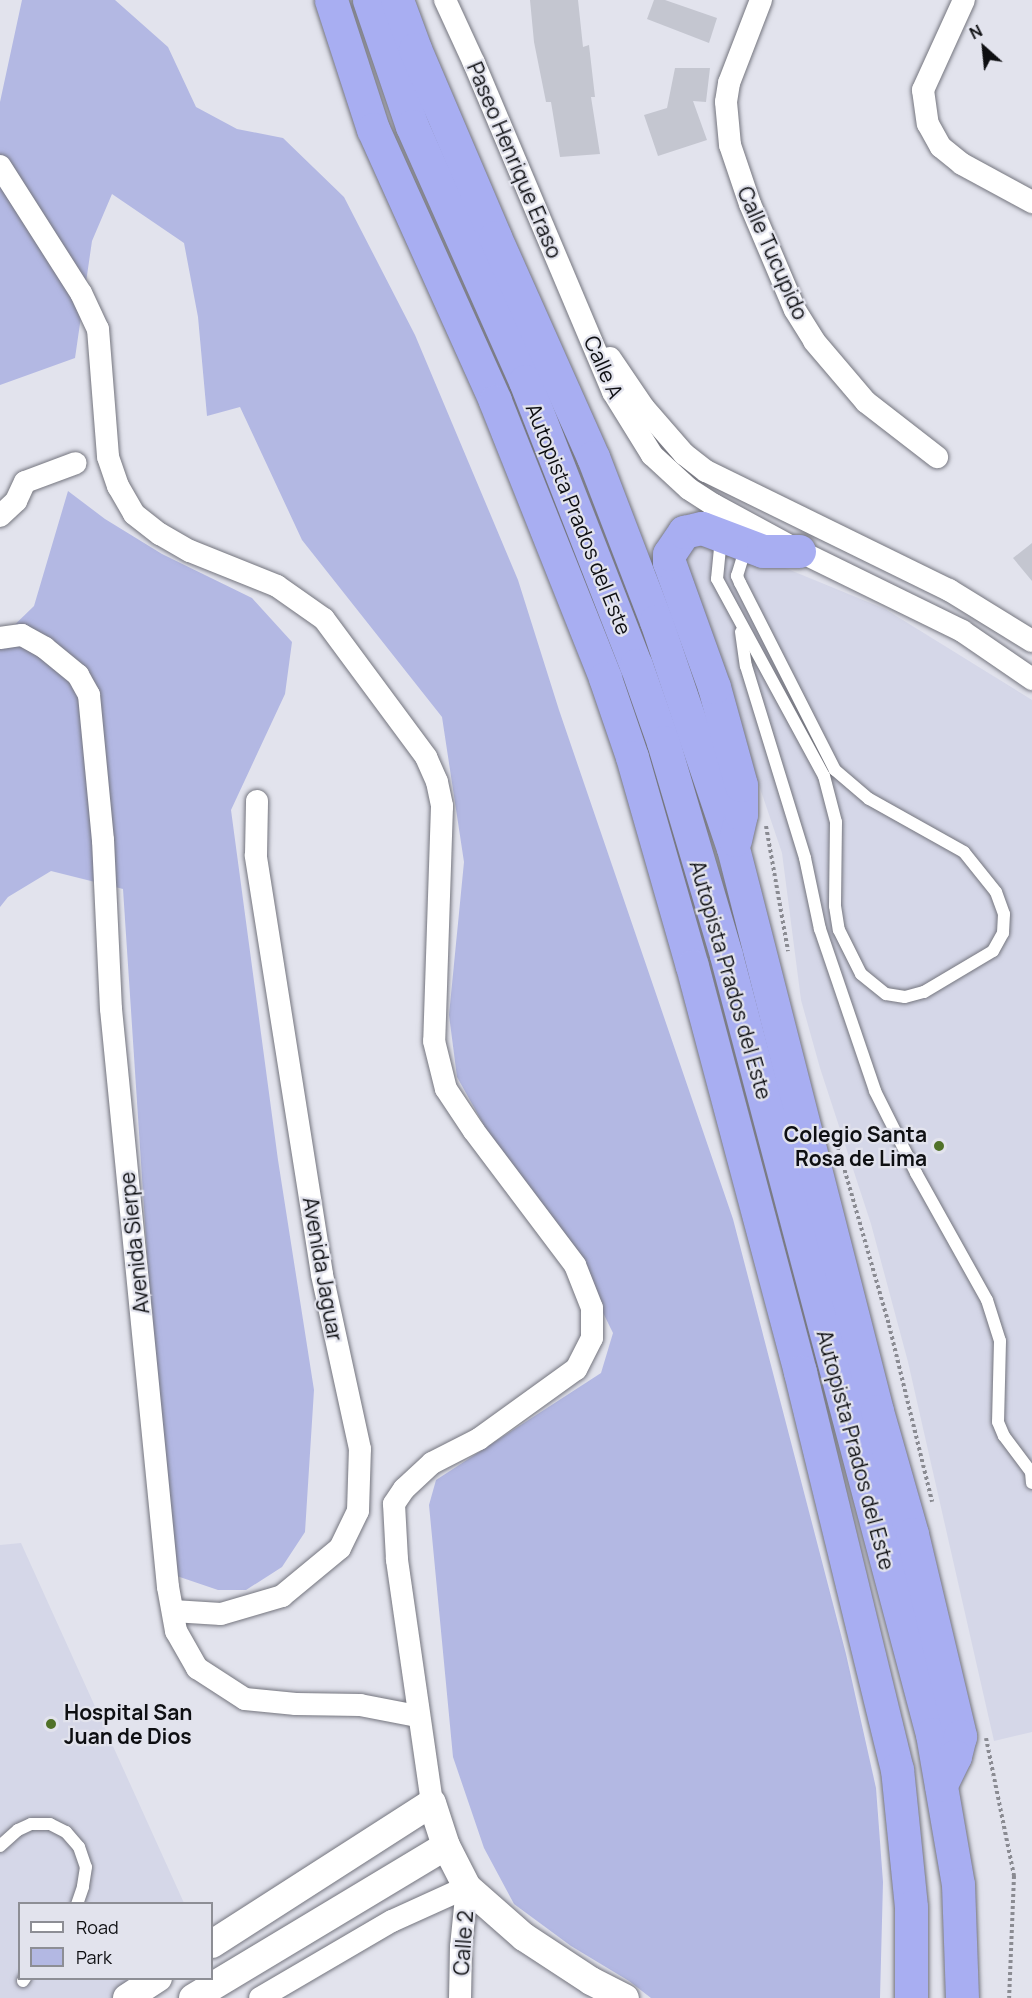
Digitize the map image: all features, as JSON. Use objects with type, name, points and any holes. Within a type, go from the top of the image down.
[{"type":"highway","name":"Autopista Prados del Este","points":[[331,0],[373,129],[495,401],[605,678],[632,758],[692,966],[800,1372],[897,1769],[911,1907],[911,1998]]},
{"type":"highway","name":"Autopista Prados del Este","points":[[369,0],[412,126],[525,381],[636,664],[663,742],[726,955],[832,1365],[932,1734],[958,1884],[962,1998]]},
{"type":"highway","points":[[397,0],[477,195],[592,457],[656,621],[734,848],[877,1411],[920,1565],[960,1736],[955,1756],[941,1785]]},
{"type":"highway","points":[[734,848],[741,814],[741,785],[714,687],[669,562],[672,546],[684,532],[702,528],[763,551],[799,551]]},
{"type":"street","name":"Paseo Henrique Eraso","points":[[445,0],[584,320]]},
{"type":"street","name":"Calle Tucupido","points":[[761,0],[729,83],[726,102],[730,145],[750,204],[795,310],[813,341],[866,402],[937,458]]},
{"type":"street","points":[[964,0],[923,90],[928,124],[941,147],[962,164],[1032,202]]},
{"type":"street","points":[[0,166],[81,293],[98,329],[108,457],[118,486],[134,514],[160,534],[190,551],[277,585],[324,619],[426,757],[437,782],[441,806],[434,1041],[446,1089],[474,1131],[574,1265],[592,1308],[592,1338],[576,1369],[479,1439],[432,1463],[404,1489],[394,1504],[397,1560],[403,1590],[417,1716],[432,1803],[446,1846],[467,1887],[524,1937],[591,1981],[626,1998]]},
{"type":"street","name":"Calle A","points":[[584,320],[614,393],[652,455],[689,489],[799,551],[962,631],[1032,679]]},
{"type":"street","name":"Calle A","points":[[584,320],[644,408],[684,454],[706,471],[949,590],[1032,641]]},
{"type":"street","points":[[0,516],[16,501],[25,482],[76,463]]},
{"type":"street","name":"Avenida Sierpe","points":[[0,638],[22,635],[45,648],[78,675],[89,695],[103,840],[111,1009],[168,1587],[176,1631],[197,1668],[219,1685],[245,1699],[296,1704],[360,1705],[417,1716]]},
{"type":"street","name":"Avenida Jaguar","points":[[173,1611],[221,1614],[282,1596],[340,1548],[358,1511],[360,1449],[322,1274],[256,855],[257,801]]},
{"type":"street","points":[[213,1943],[432,1803]]},
{"type":"street","points":[[193,1998],[446,1846]]},
{"type":"street","points":[[260,1998],[392,1921],[467,1887]]},
{"type":"street","name":"Calle 2","points":[[460,1998],[467,1887]]},
{"type":"street","points":[[449,1998],[460,1975]]},
{"type":"street","points":[[460,1975],[469,1998]]},
{"type":"street","points":[[127,1998],[155,1980]]},
{"type":"lane","points":[[720,534],[717,579],[824,776],[836,822],[834,883],[839,930],[861,974],[886,994],[904,997],[924,992],[993,951],[1003,933],[1004,914],[996,892],[964,852],[869,799],[836,770],[737,576],[742,560],[753,547]]},
{"type":"lane","points":[[740,622],[746,666],[805,858],[820,929],[875,1091],[916,1173],[987,1300],[1000,1341],[998,1422],[1004,1436],[1032,1476]]},
{"type":"lane","points":[[820,929],[839,930]]},
{"type":"lane","points":[[0,1846],[18,1830],[31,1824],[50,1824],[66,1832],[79,1847],[86,1867],[78,1902]]},
{"type":"shaded area","name":"Colegio Santa Rosa de Lima","points":[[705,535],[885,609],[1032,700],[1032,1732],[994,1741],[908,1362],[871,1224],[820,1068],[801,1000],[782,853],[693,591],[685,549]]},
{"type":"shaded area","name":"Hospital San Juan de Dios","points":[[21,1543],[184,1902],[18,1902],[18,1980],[154,1980],[125,1998],[0,1998],[0,1545]]},
{"type":"green space","points":[[22,0],[115,0],[168,47],[196,107],[237,129],[283,138],[344,197],[415,335],[518,580],[559,710],[733,1219],[846,1654],[876,1788],[883,1882],[880,1998],[651,1998],[629,1981],[571,1946],[514,1904],[484,1848],[453,1757],[429,1505],[436,1480],[601,1373],[613,1333],[578,1262],[509,1170],[457,1077],[449,1015],[464,862],[442,717],[302,540],[240,407],[207,416],[198,317],[184,243],[112,194],[92,241],[75,358],[0,385],[0,102]]},
{"type":"green space","points":[[68,491],[105,519],[162,554],[252,598],[292,642],[285,694],[231,810],[278,1160],[314,1390],[305,1532],[282,1567],[246,1590],[218,1590],[168,1573],[123,889],[51,871],[8,897],[0,907],[0,639],[34,606]]},
{"type":"building","points":[[530,0],[578,0],[583,47],[589,45],[595,97],[591,97],[600,154],[560,157],[551,102],[546,102],[534,42]]},
{"type":"building","points":[[654,0],[665,0],[717,18],[709,43],[647,19]]},
{"type":"building","points":[[675,68],[710,68],[706,102],[693,101],[707,140],[658,156],[644,115],[667,108]]},
{"type":"building","points":[[1032,543],[1032,581],[1013,558]]},
{"type":"place","name":"Colegio Santa Rosa de Lima","points":[[939,1146]]},
{"type":"place","name":"Hospital San Juan de Dios","points":[[51,1724]]}]
